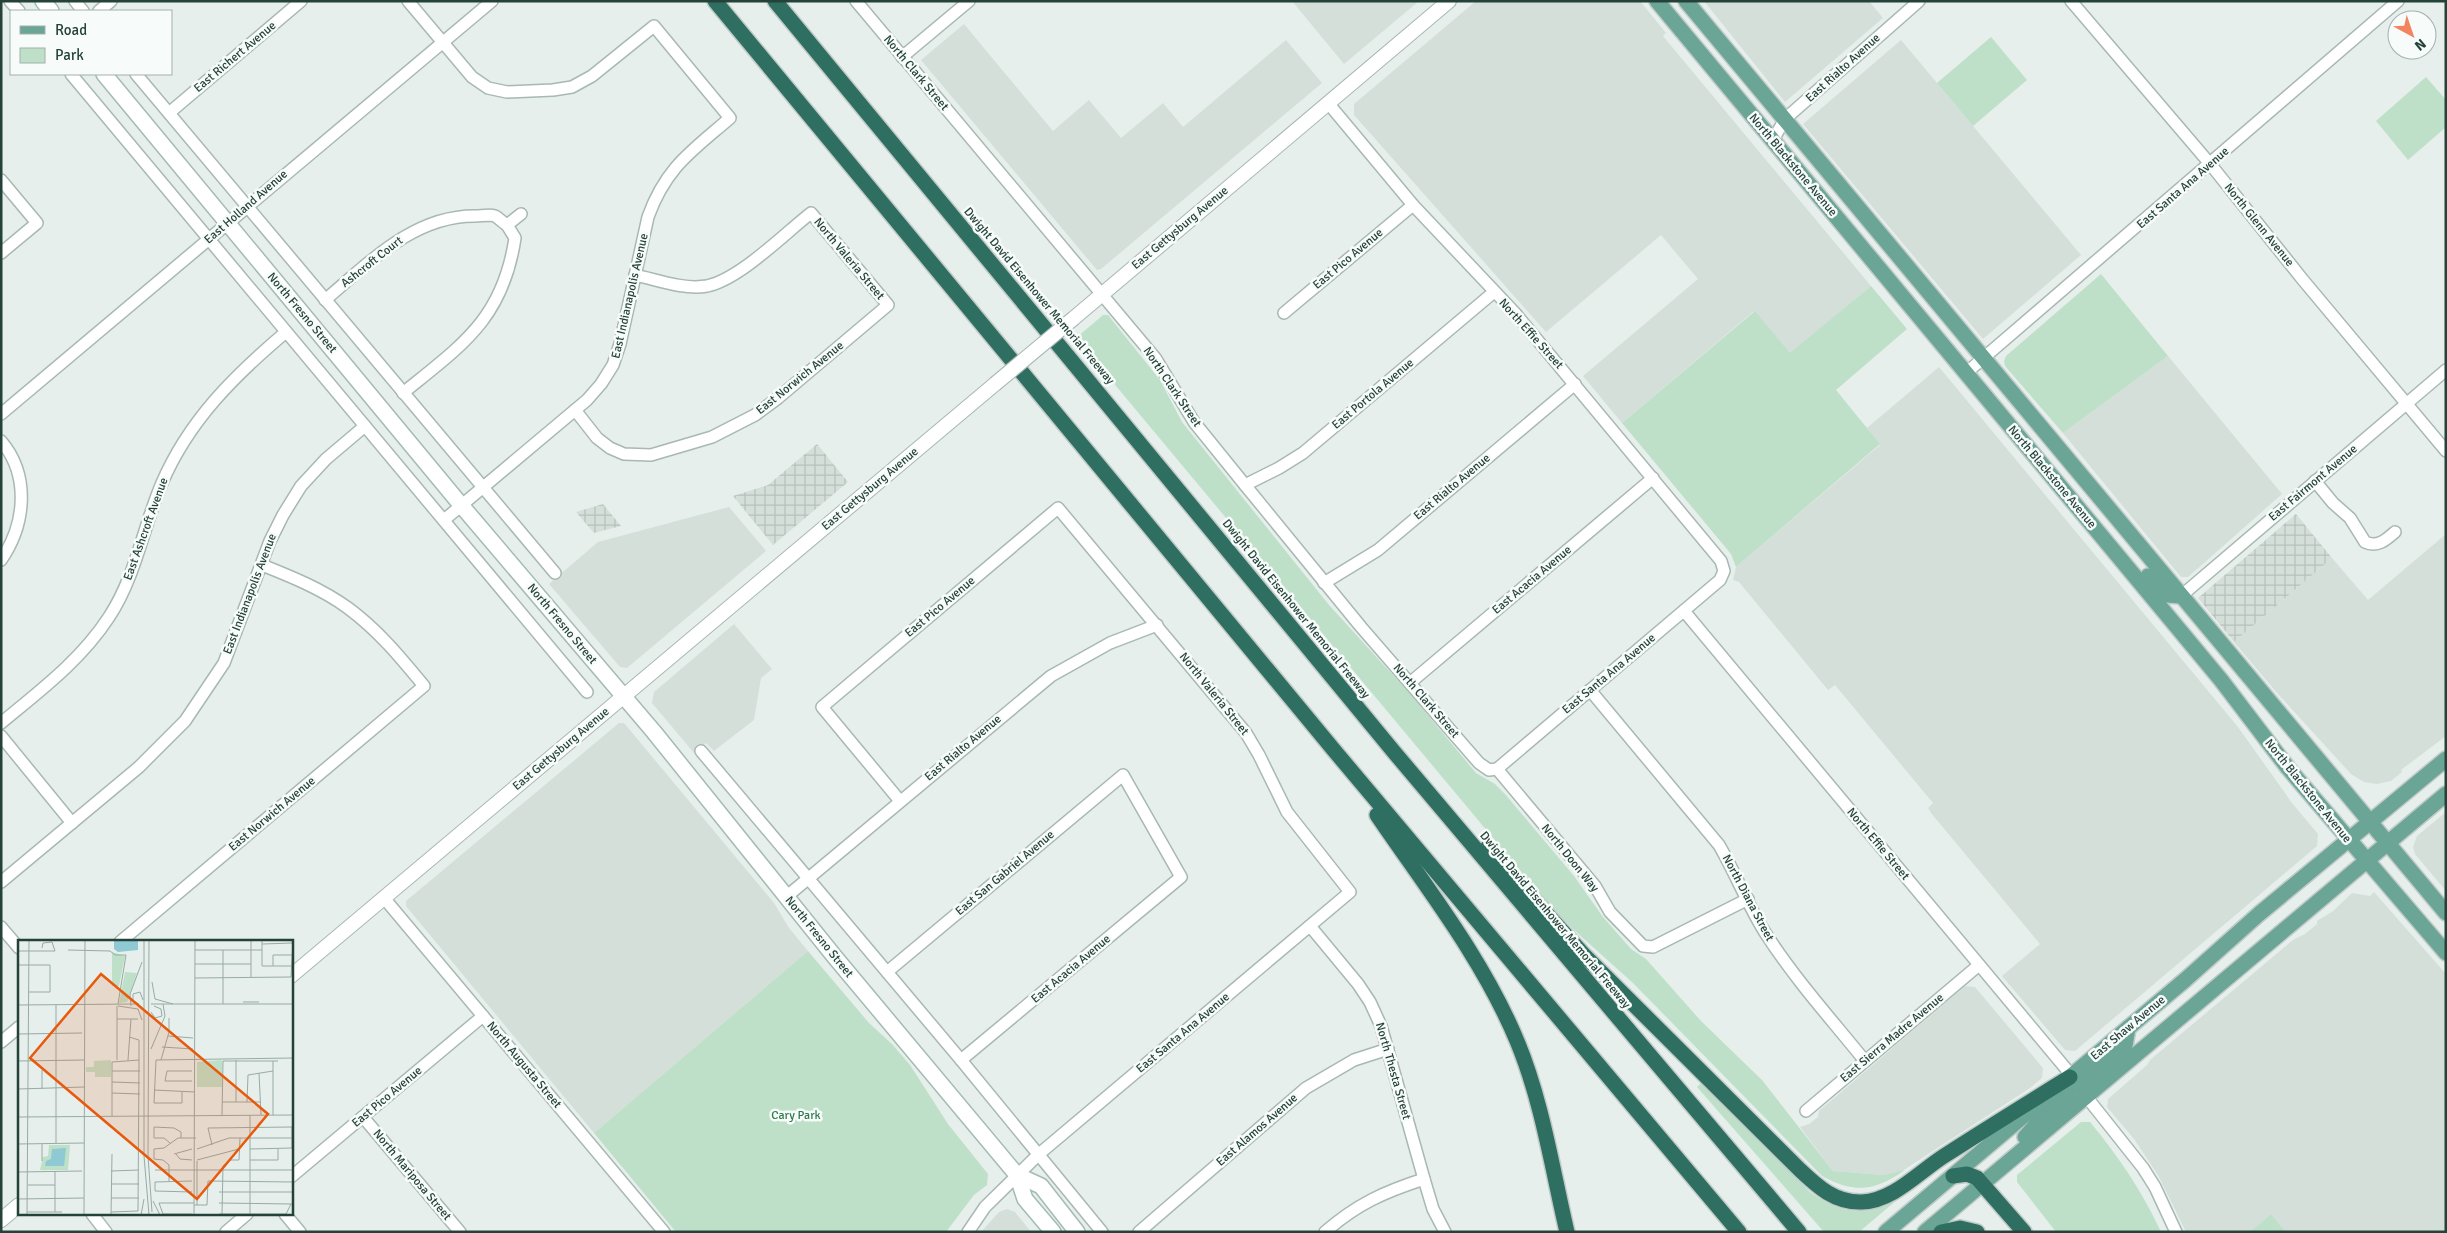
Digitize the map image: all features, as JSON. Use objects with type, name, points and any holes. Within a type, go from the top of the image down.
[{"type":"highway","points":[[716,1],[1332,749],[1739,1232]]},
{"type":"highway","name":"Dwight David Eisenhower Memorial Freeway","points":[[775,1],[1394,752],[1799,1232]]},
{"type":"highway","points":[[1332,749],[1473,957],[1508,1021],[1536,1096],[1567,1232]]},
{"type":"highway","points":[[1394,752],[1506,868],[1584,955],[1800,1170],[1827,1194],[1839,1199],[1862,1202],[1886,1196],[1942,1157],[2071,1076]]},
{"type":"highway","points":[[1652,1059],[1811,1232]]},
{"type":"highway","points":[[1953,1176],[1967,1174],[1983,1183],[2024,1232]]},
{"type":"highway","points":[[1941,1232],[1960,1228],[1978,1232]]},
{"type":"main road","name":"North Blackstone Avenue","points":[[1657,1],[2164,611],[2349,841],[2446,953]]},
{"type":"main road","name":"North Blackstone Avenue","points":[[1686,1],[2446,913]]},
{"type":"main road","name":"North Fresno Street","points":[[105,75],[461,505],[624,696],[786,897],[1018,1175],[1025,1199],[1053,1232]]},
{"type":"main road","points":[[2108,544],[2124,547],[2163,594],[2181,596]]},
{"type":"main road","points":[[2164,611],[2175,608],[2180,611],[2243,686],[2264,695]]},
{"type":"main road","name":"East Shaw Avenue","points":[[1886,1232],[2128,1028],[2259,914],[2446,759]]},
{"type":"main road","name":"East Shaw Avenue","points":[[1925,1232],[2085,1095],[2446,794]]},
{"type":"main road","points":[[2085,1095],[2083,1083],[2126,1046],[2128,1028]]},
{"type":"main road","points":[[1983,1183],[2044,1116],[2069,1094],[2074,1082],[2071,1076]]},
{"type":"main road","name":"North Fresno Street","points":[[1018,1175],[1041,1186],[1077,1232]]},
{"type":"street","points":[[100,10],[111,1]]},
{"type":"street","name":"East Richert Avenue","points":[[169,113],[302,1]]},
{"type":"street","points":[[408,1],[443,42]]},
{"type":"street","name":"East Holland Avenue","points":[[1,414],[492,1]]},
{"type":"street","name":"North Clark Street","points":[[856,1],[1156,359],[1194,422],[1324,583],[1480,763],[1493,769]]},
{"type":"street","points":[[902,57],[969,1]]},
{"type":"street","name":"East Gettysburg Avenue","points":[[292,975],[1449,1]]},
{"type":"street","name":"East Rialto Avenue","points":[[1773,140],[1784,120],[1919,1]]},
{"type":"street","name":"North Glenn Avenue","points":[[2071,1],[2210,164],[2303,280],[2446,451]]},
{"type":"street","name":"East Santa Ana Avenue","points":[[1966,373],[2398,1]]},
{"type":"street","name":"East Indianapolis Avenue","points":[[443,42],[472,77],[488,88],[507,92],[554,90],[572,87],[592,76],[654,26],[730,118],[687,155],[664,180],[648,216],[620,344],[613,365],[601,384],[575,410],[444,520]]},
{"type":"street","name":"North Fresno Street","points":[[72,75],[586,692]]},
{"type":"street","name":"North Fresno Street","points":[[137,75],[555,573]]},
{"type":"street","name":"North Effie Street","points":[[1328,103],[1413,205],[1515,313],[1722,561],[1724,571]]},
{"type":"street","points":[[1,180],[37,223],[1,253]]},
{"type":"street","name":"East Pico Avenue","points":[[1284,313],[1413,205]]},
{"type":"street","name":"North Valeria Street","points":[[635,275],[686,286],[707,286],[726,280],[811,213],[888,306]]},
{"type":"street","points":[[403,394],[460,346],[484,321],[500,293],[511,264],[515,238],[507,225],[521,214]]},
{"type":"street","name":"Ashcroft Court","points":[[325,300],[383,251],[408,234],[438,220],[466,216],[494,216],[507,225]]},
{"type":"street","name":"East Portola Avenue","points":[[1245,486],[1280,468],[1302,453],[1494,292]]},
{"type":"street","name":"East Norwich Avenue","points":[[575,410],[597,438],[610,448],[624,454],[651,455],[712,437],[755,415],[778,398],[888,306]]},
{"type":"street","name":"East Ashcroft Avenue","points":[[1,723],[66,668],[97,636],[123,592],[162,482],[182,442],[222,390],[246,365],[286,332]]},
{"type":"street","name":"East Fairmont Avenue","points":[[2181,596],[2446,370]]},
{"type":"street","name":"East Rialto Avenue","points":[[1324,583],[1378,550],[1575,384]]},
{"type":"street","name":"East Indianapolis Avenue","points":[[1,882],[162,745],[185,721],[205,694],[227,655],[283,515],[301,486],[326,459],[365,426]]},
{"type":"street","points":[[1,441],[17,466],[22,488],[21,509],[14,536],[1,560]]},
{"type":"street","name":"East Acacia Avenue","points":[[1411,682],[1653,478]]},
{"type":"street","points":[[2315,481],[2325,494],[2350,518],[2364,542],[2376,545],[2385,541],[2395,532]]},
{"type":"street","name":"East Pico Avenue","points":[[900,801],[822,707],[1058,508]]},
{"type":"street","name":"North Valeria Street","points":[[1058,508],[1158,625],[1246,733],[1259,754],[1286,812],[1350,892]]},
{"type":"street","name":"East Norwich Avenue","points":[[122,940],[424,686],[381,637],[349,608],[300,580],[262,565]]},
{"type":"street","name":"East Santa Ana Avenue","points":[[1493,769],[1684,611],[1720,580],[1724,571]]},
{"type":"street","name":"North Effie Street","points":[[1684,611],[2071,1076]]},
{"type":"street","name":"East Rialto Avenue","points":[[786,897],[1051,676],[1110,643],[1158,625]]},
{"type":"street","name":"North Diana Street","points":[[1590,690],[1719,845],[1764,931],[1790,969],[1865,1060]]},
{"type":"street","points":[[1,736],[72,823]]},
{"type":"street","points":[[701,751],[961,1060],[1102,1232]]},
{"type":"street","name":"North Doon Way","points":[[1493,769],[1595,886],[1610,912],[1643,946],[1653,947],[1748,899]]},
{"type":"street","name":"East San Gabriel Avenue","points":[[887,972],[1123,775],[1181,877]]},
{"type":"street","name":"East Acacia Avenue","points":[[961,1060],[1181,877]]},
{"type":"street","name":"East Santa Ana Avenue","points":[[968,1232],[985,1207],[1039,1154],[1350,892]]},
{"type":"street","name":"North Augusta Street","points":[[384,898],[664,1232]]},
{"type":"street","name":"North Thesta Street","points":[[1310,926],[1370,1002],[1388,1049],[1433,1209],[1445,1232]]},
{"type":"street","points":[[1,927],[18,947]]},
{"type":"street","name":"East Sierra Madre Avenue","points":[[1806,1111],[1979,965]]},
{"type":"street","name":"East Pico Avenue","points":[[292,1176],[483,1016]]},
{"type":"street","points":[[1,1042],[18,1028]]},
{"type":"street","name":"East Alamos Avenue","points":[[1138,1232],[1306,1088],[1354,1060],[1388,1049]]},
{"type":"street","points":[[2085,1095],[2143,1168],[2155,1187],[2176,1232]]},
{"type":"street","name":"North Mariposa Street","points":[[363,1117],[460,1232]]},
{"type":"street","points":[[1325,1232],[1347,1213],[1366,1201],[1384,1192],[1424,1179]]},
{"type":"street","points":[[1,1220],[18,1206]]},
{"type":"street","points":[[94,1216],[106,1232]]},
{"type":"street","points":[[226,1232],[245,1216]]},
{"type":"street","points":[[287,1216],[300,1232]]},
{"type":"shaded area","points":[[1292,1],[1419,1],[1344,64]]},
{"type":"shaded area","points":[[1476,1],[1640,1],[1666,33],[1663,36],[1871,286],[1790,354],[1754,311],[1622,423],[1583,376],[1698,279],[1661,235],[1546,332],[1354,115],[1354,104]]},
{"type":"shaded area","points":[[1704,1],[1869,1],[1883,18],[1785,102]]},
{"type":"shaded area","points":[[964,24],[1053,131],[1089,100],[1121,138],[1163,103],[1183,127],[1286,40],[1322,83],[1101,269],[1097,270],[921,60]]},
{"type":"shaded area","points":[[1901,40],[2081,255],[1983,339],[1803,124]]},
{"type":"shaded area","points":[[2168,356],[2282,494],[2188,577],[2181,577],[2063,433]]},
{"type":"shaded area","points":[[1939,367],[2238,727],[2292,803],[2318,834],[2317,846],[2075,1051],[2065,1050],[2002,976],[2040,944],[1931,813],[1928,808],[1933,803],[1835,685],[1828,690],[1739,582],[1733,580],[1736,567],[1880,445],[1867,428]]},
{"type":"shaded area","points":[[817,444],[848,482],[773,545],[733,496],[768,485]]},
{"type":"shaded area","points":[[603,504],[621,526],[594,533],[576,512]]},
{"type":"shaded area","points":[[729,507],[766,551],[627,668],[620,667],[549,584],[598,542]]},
{"type":"shaded area","points":[[2296,514],[2332,558],[2234,642],[2198,598]]},
{"type":"shaded area","points":[[2446,534],[2446,736],[2401,770],[2402,772],[2391,781],[2377,784],[2364,782],[2351,774],[2277,693],[2234,642],[2332,558],[2368,600]]},
{"type":"shaded area","points":[[734,624],[772,669],[761,678],[754,720],[714,751],[706,743],[694,753],[652,703],[654,692]]},
{"type":"shaded area","points":[[619,723],[624,723],[774,903],[789,928],[808,951],[594,1133],[406,906],[406,901]]},
{"type":"shaded area","points":[[2446,812],[2446,891],[2415,854],[2413,847],[2417,836]]},
{"type":"shaded area","points":[[2374,892],[2446,974],[2446,1232],[2286,1232],[2271,1214],[2250,1232],[2186,1232],[2158,1175],[2134,1139],[2107,1107],[2108,1099],[2147,1065],[2150,1060],[2293,940],[2305,934],[2317,924],[2317,921],[2333,911],[2352,893],[2370,896]]},
{"type":"shaded area","points":[[1965,986],[1975,987],[2043,1068],[2042,1078],[2030,1088],[1899,1173],[1884,1175],[1833,1171],[1800,1127],[1809,1124],[1818,1117],[1819,1111]]},
{"type":"shaded area","points":[[1007,1209],[1015,1212],[1031,1232],[981,1232],[999,1212]]},
{"type":"green space","points":[[1991,37],[2027,80],[1973,126],[1937,83]]},
{"type":"green space","points":[[2426,77],[2446,100],[2446,127],[2408,160],[2376,121]]},
{"type":"green space","points":[[2101,274],[2168,356],[2063,433],[2005,366],[2004,361],[2006,356]]},
{"type":"green space","points":[[1871,286],[1907,329],[1836,390],[1880,444],[1736,567],[1731,554],[1622,423],[1755,311],[1790,353]]},
{"type":"green space","points":[[1103,315],[1108,315],[1160,380],[1182,422],[1329,605],[1412,696],[1476,773],[1495,784],[1505,794],[1574,876],[1603,917],[1631,949],[1646,959],[1701,1021],[1762,1080],[1833,1171],[1884,1175],[1905,1170],[1884,1182],[1865,1188],[1845,1186],[1822,1176],[1633,983],[1574,930],[1543,898],[1076,338]]},
{"type":"green space","name":"Cary Park","points":[[808,951],[869,1023],[892,1044],[910,1065],[948,1124],[988,1174],[987,1185],[974,1195],[946,1232],[676,1232],[594,1133]]},
{"type":"green space","points":[[1702,1082],[1810,1192],[1821,1199],[1842,1209],[1852,1211],[1873,1209],[1897,1200],[1859,1232],[1824,1232],[1697,1087]]},
{"type":"green space","points":[[2081,1122],[2090,1122],[2111,1148],[2138,1188],[2161,1232],[2056,1232],[2017,1182],[2017,1175]]},
{"type":"green space","points":[[2271,1214],[2286,1232],[2250,1232]]}]
